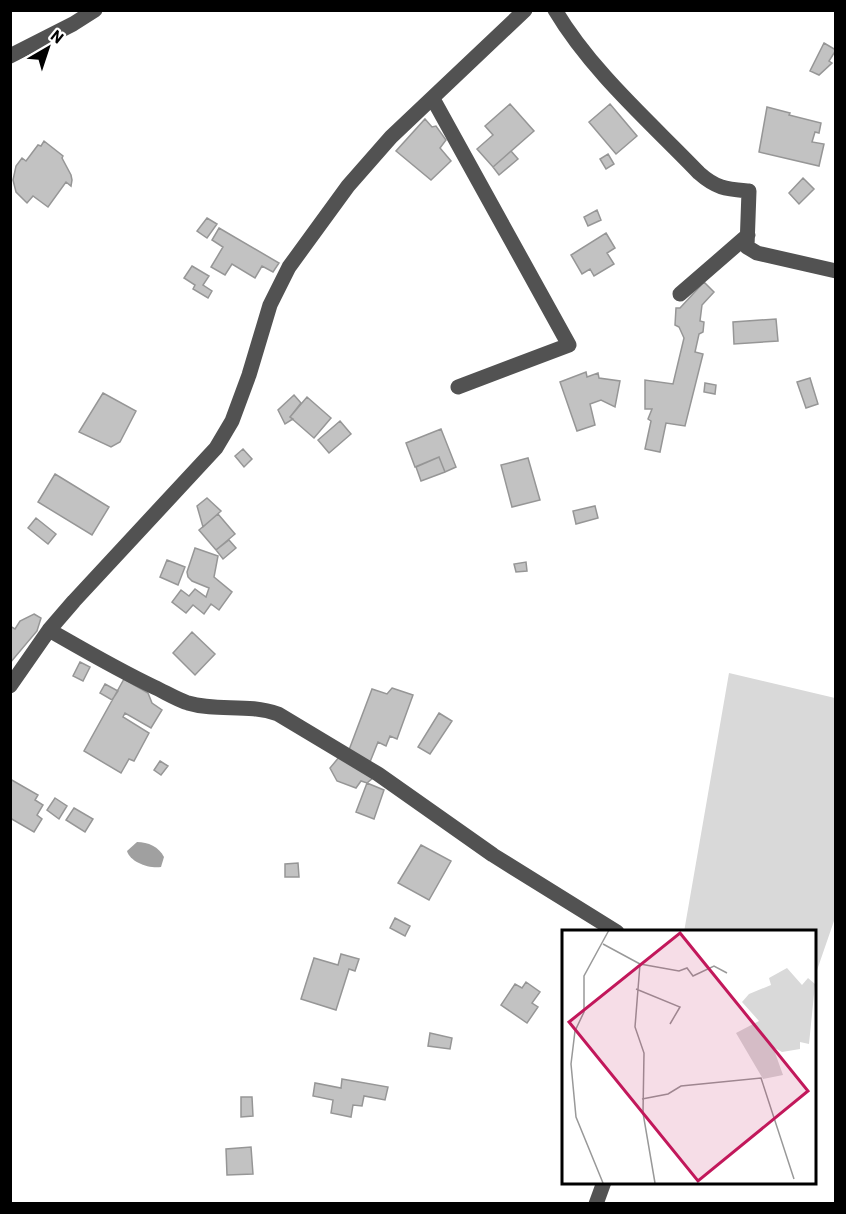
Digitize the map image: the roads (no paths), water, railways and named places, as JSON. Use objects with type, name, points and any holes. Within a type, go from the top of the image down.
[{"type":"street","points":[[10,56],[73,24],[95,10]]},
{"type":"street","points":[[10,686],[49,630],[216,448],[232,421],[249,375],[270,305],[290,267],[348,186],[391,137],[525,10]]},
{"type":"street","points":[[555,10],[566,28],[606,76],[699,173],[712,185],[725,189],[749,191],[747,247],[758,253],[836,271]]},
{"type":"street","points":[[433,99],[569,345],[458,387]]},
{"type":"street","points":[[680,294],[748,235]]},
{"type":"street","points":[[49,630],[128,674],[186,702],[206,707],[264,708],[278,714],[378,774],[493,855],[614,930]]},
{"type":"street","points":[[596,1203],[603,1184]]}]
